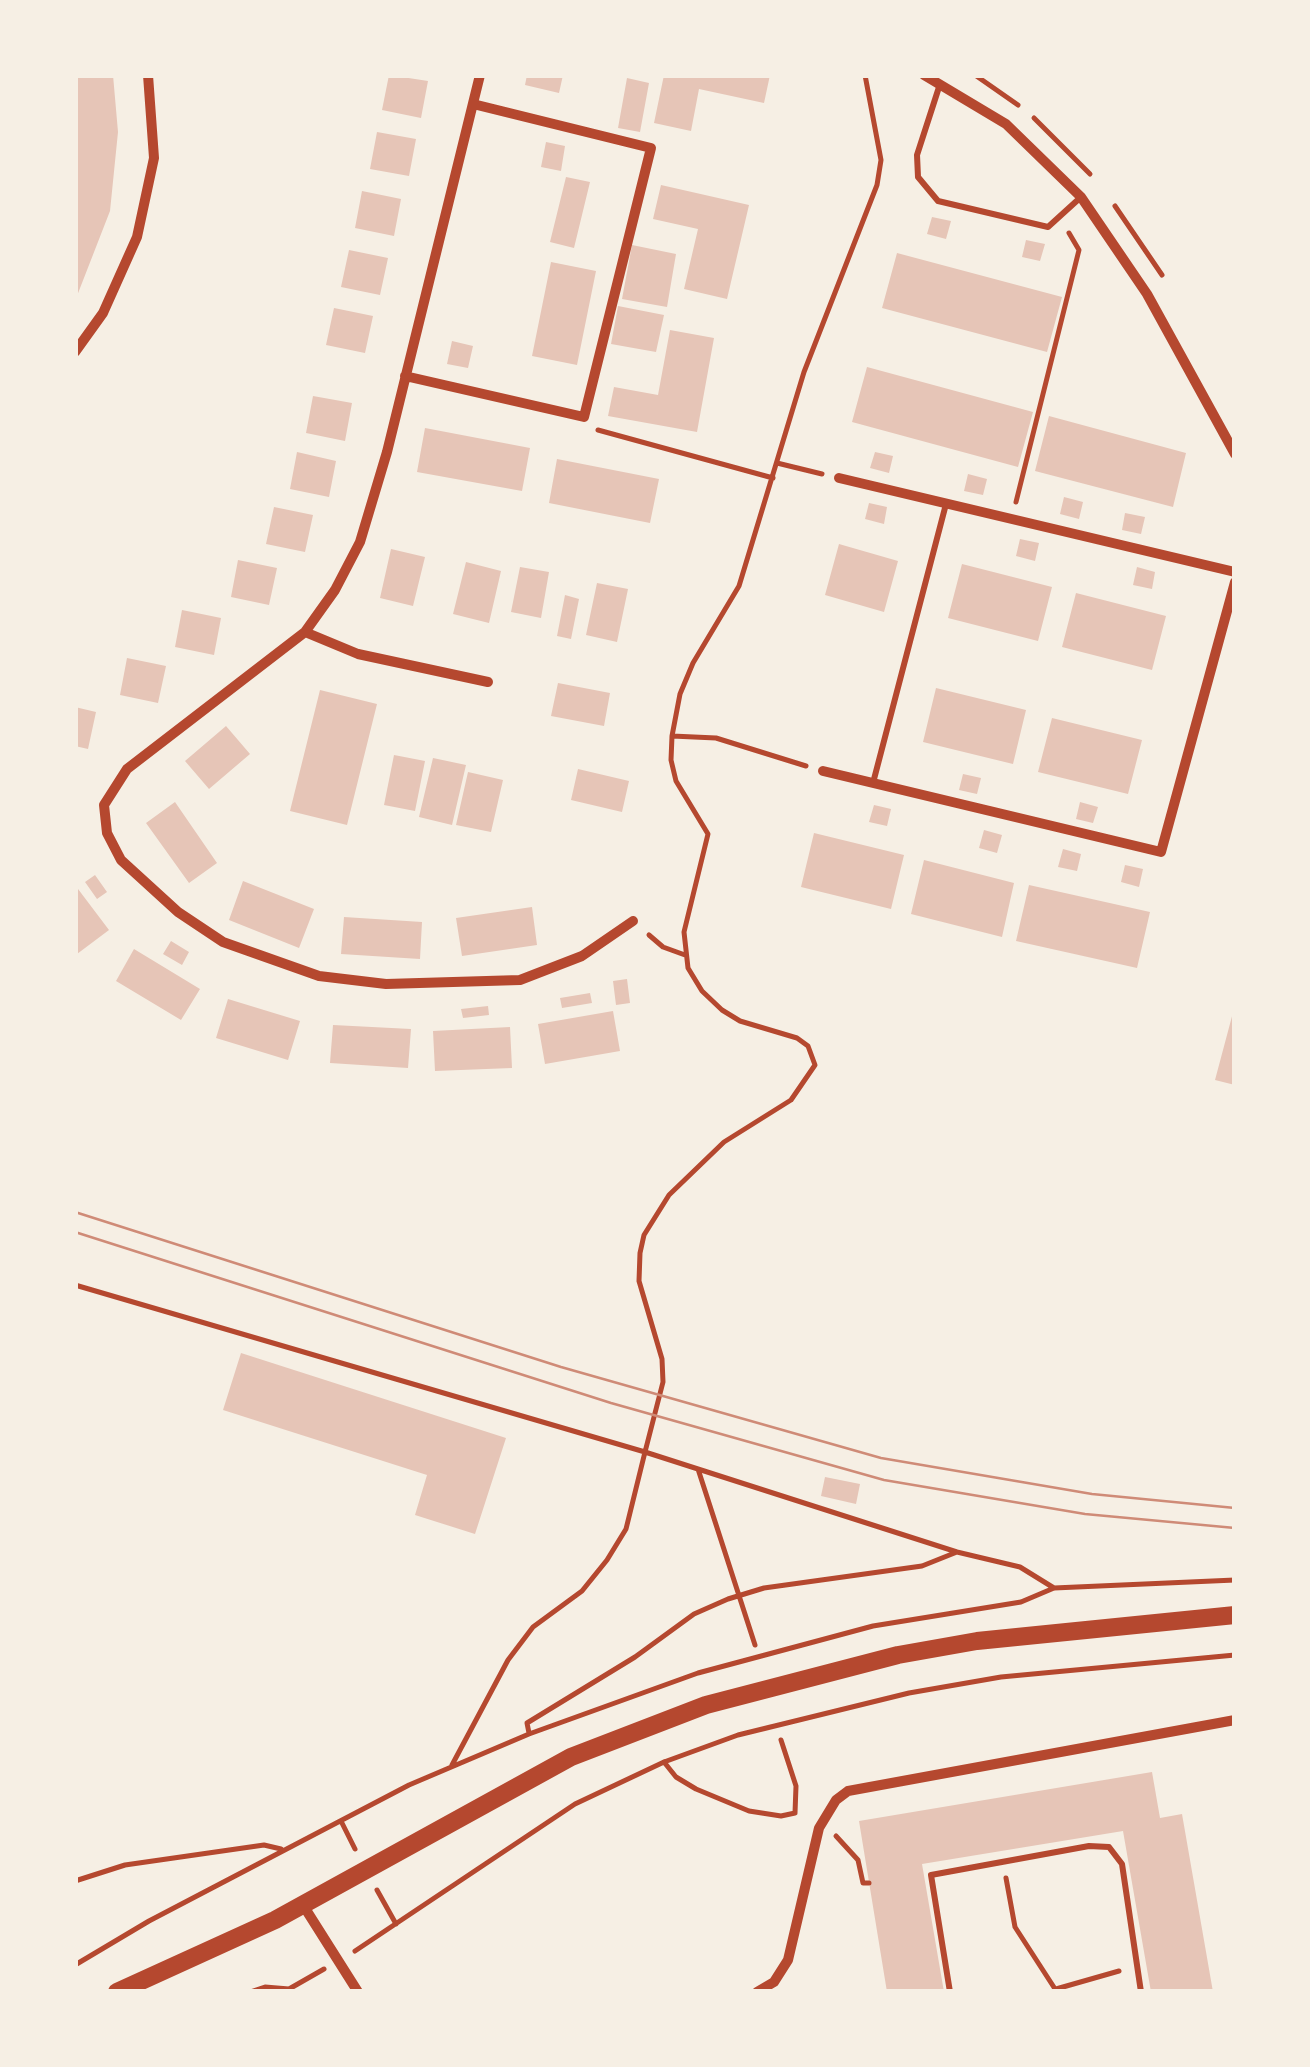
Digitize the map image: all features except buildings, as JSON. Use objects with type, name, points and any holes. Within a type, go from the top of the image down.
[{"type":"street","points":[[75,352],[102,313],[137,237],[154,158],[148,75]]},
{"type":"street","points":[[480,75],[360,542],[306,632],[127,768],[104,805],[108,832],[121,860],[147,886],[223,942],[319,976],[386,984],[520,980],[582,956],[634,921]]},
{"type":"street","points":[[924,75],[1006,124],[1081,197],[1147,294],[1235,454]]},
{"type":"street","points":[[405,376],[584,417],[651,148],[473,104]]},
{"type":"street","points":[[840,478],[1235,572]]},
{"type":"street","points":[[823,771],[1161,852],[1235,582]]},
{"type":"street","points":[[306,632],[358,654],[488,682]]},
{"type":"street","points":[[117,1992],[304,1905],[571,1758],[706,1705],[898,1655],[977,1641],[1235,1615]]},
{"type":"street","points":[[758,1992],[774,1982],[788,1960],[819,1828],[836,1800],[848,1792],[1235,1720]]},
{"type":"street","points":[[304,1905],[358,1992]]},
{"type":"lane","points":[[940,83],[917,155],[918,177],[926,191],[938,200],[1038,226],[1058,220],[1081,197]]},
{"type":"lane","points":[[873,784],[946,504]]},
{"type":"lane","points":[[950,1992],[931,1876],[1003,1861],[1109,1847],[1122,1864],[1141,1992]]},
{"type":"path","points":[[451,1767],[508,1660],[533,1627],[582,1591],[608,1560],[626,1529],[662,1370],[639,1281],[644,1236],[686,1177],[724,1142],[790,1100],[815,1065],[808,1046],[797,1038],[740,1021],[722,1010],[696,983],[685,955],[688,908],[708,834],[676,781],[671,760],[672,736],[680,694],[707,636],[739,586],[804,372],[880,169],[865,75]]},
{"type":"path","points":[[1011,519],[1079,250],[1058,220]]},
{"type":"path","points":[[584,417],[596,430],[773,478]]},
{"type":"path","points":[[777,463],[802,469]]},
{"type":"path","points":[[672,736],[716,738],[823,771]]},
{"type":"path","points":[[634,921],[663,948],[685,955]]},
{"type":"path","points":[[75,1284],[645,1452],[957,1552],[1020,1566],[1054,1588]]},
{"type":"path","points":[[698,1469],[755,1645]]},
{"type":"path","points":[[529,1734],[527,1724],[636,1657],[694,1614],[740,1594],[922,1566],[957,1552]]},
{"type":"path","points":[[250,1992],[265,1987],[289,1990],[383,1936],[558,1814],[664,1762],[738,1735],[909,1694],[1001,1677],[1235,1655]]},
{"type":"path","points":[[664,1762],[696,1789],[750,1810],[782,1816],[795,1813],[798,1800],[781,1740]]},
{"type":"path","points":[[75,1882],[125,1865],[264,1845],[284,1850]]},
{"type":"path","points":[[1003,1861],[1015,1927],[1056,1990],[1136,1966]]},
{"type":"tram line","points":[[75,1212],[561,1367],[881,1458],[1092,1494],[1235,1508]]},
{"type":"tram line","points":[[75,1232],[611,1403],[884,1480],[1085,1514],[1235,1528]]}]
